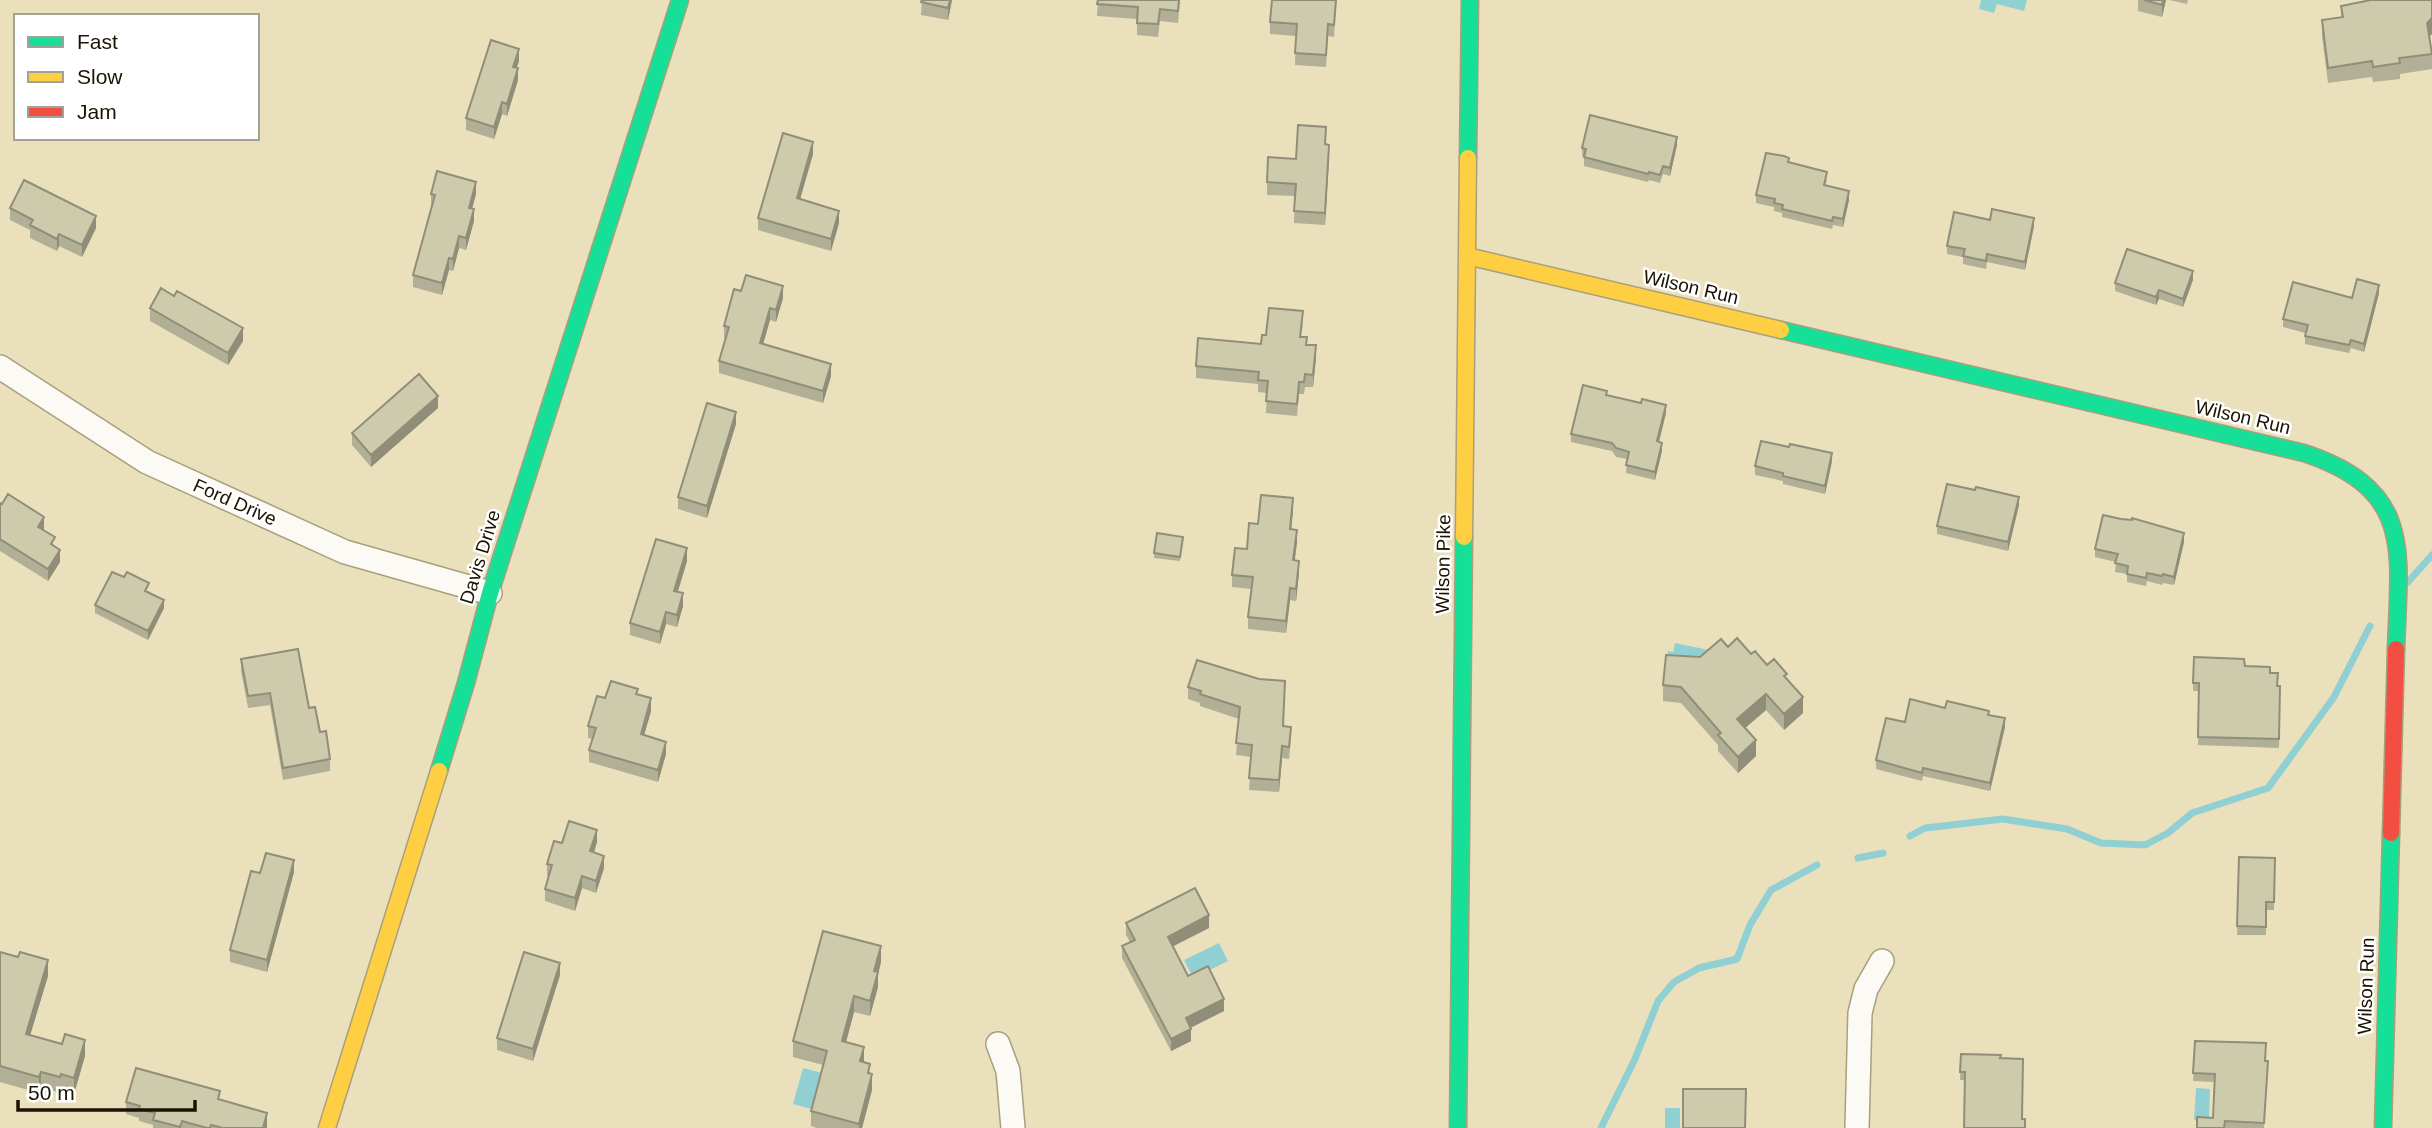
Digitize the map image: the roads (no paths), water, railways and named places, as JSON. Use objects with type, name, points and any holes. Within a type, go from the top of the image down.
[{"type":"street","name":"Davis Drive","points":[[327,1128],[466,683],[490,593],[680,0]]},
{"type":"street","name":"Wilson Pike","points":[[1458,1128],[1470,0]]},
{"type":"street","name":"Wilson Run","points":[[1467,256],[2326,459],[2362,480],[2377,494],[2386,507],[2397,534],[2398,583],[2383,1128]]},
{"type":"street","name":"Ford Drive","points":[[0,367],[147,463],[345,552],[490,593]]},
{"type":"street","points":[[1857,1128],[1860,1013],[1866,989],[1882,961]]},
{"type":"street","points":[[998,1044],[1008,1072],[1013,1128]]},
{"type":"water","points":[[1981,0],[2027,0],[2024,11],[1997,4],[1994,13],[1979,9]]},
{"type":"water","points":[[1675,643],[1709,650],[1705,666],[1667,658],[1668,651],[1673,652]]},
{"type":"water","points":[[1219,943],[1228,961],[1193,978],[1184,960]]},
{"type":"water","points":[[803,1068],[822,1073],[812,1109],[793,1104]]},
{"type":"water","points":[[2196,1088],[2210,1089],[2209,1120],[2194,1120]]},
{"type":"water","points":[[1665,1108],[1680,1108],[1680,1128],[1665,1128]]},
{"type":"waterway","points":[[2408,582],[2432,555]]},
{"type":"waterway","points":[[1910,836],[1925,828],[2003,819],[2067,829],[2101,843],[2145,845],[2168,833],[2192,813],[2268,788],[2334,697],[2370,626]]},
{"type":"waterway","points":[[1858,858],[1883,853]]},
{"type":"waterway","points":[[1601,1128],[1635,1059],[1658,1001],[1674,982],[1699,968],[1737,959],[1750,925],[1771,890],[1817,865]]}]
